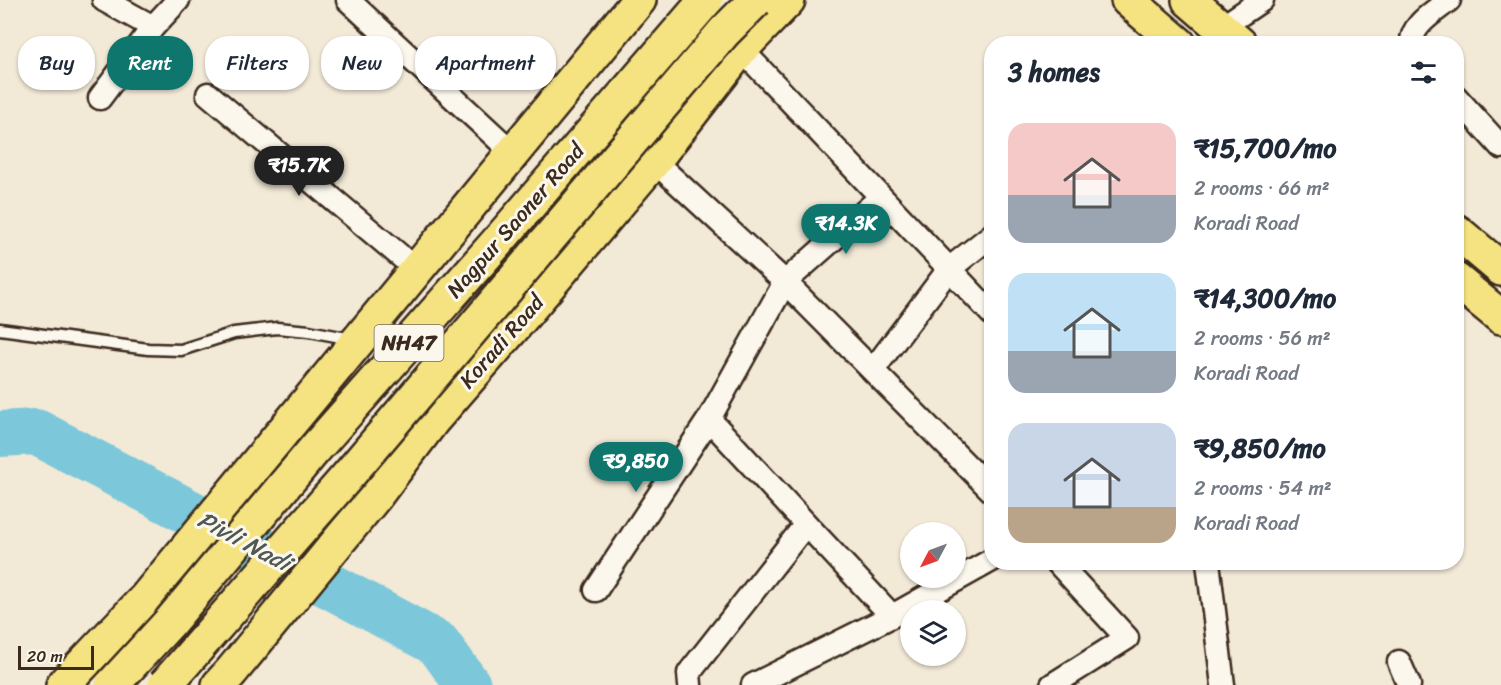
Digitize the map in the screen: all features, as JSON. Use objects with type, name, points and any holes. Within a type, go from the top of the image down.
[{"type":"main road","points":[[63,685],[146,599],[639,0]]},
{"type":"main road","name":"Nagpur Saoner Road","points":[[112,685],[170,622],[314,450],[706,0]]},
{"type":"main road","name":"Nagpur Saoner Road","points":[[165,685],[338,486],[724,32],[756,0]]},
{"type":"main road","name":"Koradi Road","points":[[225,679],[374,498],[432,421],[654,161],[741,49],[788,0]]},
{"type":"main road","points":[[1128,0],[1170,36]]},
{"type":"main road","points":[[1189,0],[1231,35]]},
{"type":"main road","points":[[1464,238],[1501,269]]},
{"type":"main road","points":[[1464,287],[1501,317]]},
{"type":"main road","points":[[350,350],[432,421]]},
{"type":"street","points":[[104,0],[153,27]]},
{"type":"street","points":[[100,98],[153,27],[178,0]]},
{"type":"street","points":[[348,0],[513,153]]},
{"type":"street","points":[[1231,35],[1262,0]]},
{"type":"street","points":[[1413,36],[1416,28],[1449,0]]},
{"type":"street","points":[[741,49],[984,306]]},
{"type":"street","points":[[208,94],[417,270]]},
{"type":"street","points":[[1464,106],[1501,147]]},
{"type":"street","points":[[654,161],[785,282],[984,483]]},
{"type":"street","points":[[596,590],[709,419],[785,282],[880,198]]},
{"type":"street","points":[[873,370],[949,269],[984,241]]},
{"type":"street","points":[[709,419],[892,616]]},
{"type":"street","points":[[690,685],[689,673],[806,524]]},
{"type":"street","points":[[753,685],[892,616],[984,564]]},
{"type":"street","points":[[1052,685],[1127,638],[1064,570]]},
{"type":"street","points":[[1209,570],[1223,685]]},
{"type":"street","points":[[1399,662],[1409,685]]},
{"type":"lane","points":[[0,329],[148,350],[181,350],[234,333],[277,328],[309,331],[350,350]]},
{"type":"waterway","name":"Pivli Nadi","points":[[0,434],[36,432],[338,590],[438,644],[468,685]]}]
